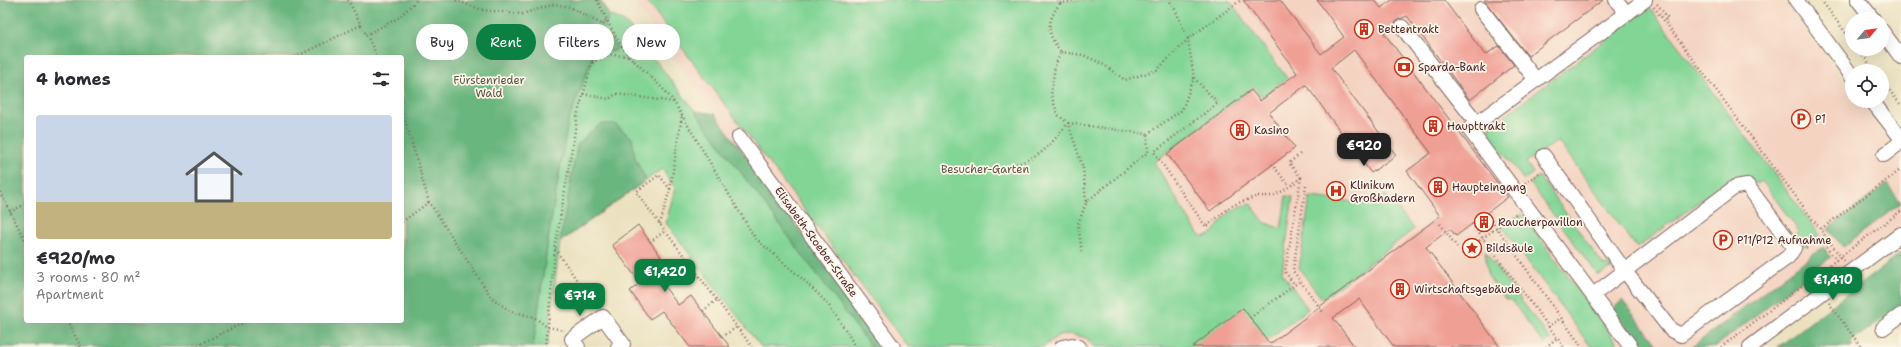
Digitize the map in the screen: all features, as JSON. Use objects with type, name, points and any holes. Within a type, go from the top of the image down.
[{"type":"street","points":[[1616,0],[1627,14]]},
{"type":"street","points":[[1796,0],[1845,66]]},
{"type":"street","points":[[1858,0],[1867,12]]},
{"type":"street","points":[[1631,347],[1469,129],[1627,14],[1649,2]]},
{"type":"street","points":[[1481,9],[1536,80]]},
{"type":"street","points":[[1402,27],[1477,123]]},
{"type":"street","points":[[1889,40],[1901,56]]},
{"type":"street","points":[[1877,108],[1901,138]]},
{"type":"street","name":"Elisabeth-Stoeber-Straße","points":[[739,137],[893,347]]},
{"type":"street","points":[[1884,156],[1901,142]]},
{"type":"street","points":[[1547,161],[1624,270],[1671,330],[1680,336],[1788,257],[1794,248],[1747,186],[1735,186],[1624,270],[1593,295]]},
{"type":"street","points":[[1750,347],[1901,234]]},
{"type":"street","points":[[1883,328],[1901,314]]},
{"type":"street","points":[[578,347],[572,339],[603,317],[622,346]]},
{"type":"street","points":[[1062,347],[1072,345],[1079,347]]},
{"type":"path","points":[[348,0],[377,55]]},
{"type":"path","points":[[366,36],[398,18],[418,0]]},
{"type":"path","points":[[456,0],[482,10],[522,14],[555,4],[570,7],[601,24]]},
{"type":"path","points":[[597,0],[622,44]]},
{"type":"path","points":[[1074,0],[1059,2],[1052,15],[1049,28],[1052,40],[1061,52],[1083,55],[1101,63],[1125,80],[1157,70],[1188,39],[1241,0]]},
{"type":"path","points":[[1061,52],[1055,66],[1051,95],[1058,115],[1068,123],[1147,134],[1182,110],[1194,78],[1188,39],[1174,7],[1168,0]]},
{"type":"path","points":[[1654,0],[1668,18],[1665,20]]},
{"type":"path","points":[[1821,0],[1845,32]]},
{"type":"path","points":[[1649,2],[1665,20],[1838,252]]},
{"type":"path","points":[[604,24],[607,18]]},
{"type":"path","points":[[299,55],[361,25]]},
{"type":"path","points":[[546,347],[555,249],[583,94],[592,62],[611,55],[622,56]]},
{"type":"path","points":[[1863,56],[1870,64]]},
{"type":"path","points":[[633,60],[664,89],[674,102],[755,238],[806,282],[824,300],[838,317],[855,347]]},
{"type":"path","points":[[1086,203],[1148,152],[1154,152],[1218,103],[1194,78]]},
{"type":"path","points":[[1889,90],[1901,106]]},
{"type":"path","points":[[583,94],[609,99],[616,94],[674,102]]},
{"type":"path","points":[[404,116],[429,202],[491,297],[510,311],[534,317],[547,327]]},
{"type":"path","points":[[660,224],[670,189],[682,116]]},
{"type":"path","points":[[1012,165],[1029,161],[1046,149],[1068,123]]},
{"type":"path","points":[[1068,123],[1083,168],[1086,203],[1078,224],[1082,253]]},
{"type":"path","points":[[1147,134],[1148,152]]},
{"type":"path","points":[[1154,152],[1206,227],[1231,206],[1257,196],[1272,196],[1301,178]]},
{"type":"path","points":[[1295,286],[1286,272],[1301,178],[1289,163],[1300,154]]},
{"type":"path","points":[[1515,191],[1547,161]]},
{"type":"path","points":[[1272,164],[1289,186]]},
{"type":"path","points":[[1821,229],[1899,171],[1901,174]]},
{"type":"path","points":[[670,189],[659,175],[636,192],[752,347]]},
{"type":"path","points":[[1306,185],[1293,271],[1323,312]]},
{"type":"path","points":[[0,192],[24,238]]},
{"type":"path","points":[[404,221],[429,202]]},
{"type":"path","points":[[10,212],[24,205]]},
{"type":"path","points":[[1721,347],[1901,211]]},
{"type":"path","points":[[1476,243],[1520,212]]},
{"type":"path","points":[[1489,217],[1496,229],[1582,347]]},
{"type":"path","points":[[1440,224],[1457,246]]},
{"type":"path","points":[[1472,224],[1564,347]]},
{"type":"path","points":[[650,242],[665,231]]},
{"type":"path","points":[[1821,241],[1836,260]]},
{"type":"path","points":[[555,249],[603,317]]},
{"type":"path","points":[[663,284],[690,264]]},
{"type":"path","points":[[1250,318],[1300,281]]},
{"type":"path","points":[[1822,294],[1862,347]]},
{"type":"path","points":[[703,311],[717,300]]},
{"type":"path","points":[[1548,327],[1561,318]]},
{"type":"path","points":[[68,323],[81,347]]},
{"type":"path","points":[[194,347],[242,323]]},
{"type":"path","points":[[722,337],[737,327]]},
{"type":"path","points":[[1546,347],[1557,338]]},
{"type":"shaded area","name":"Klinikum Großhadern","points":[[632,0],[1783,0],[1845,83],[1845,108],[1864,108],[1901,158],[1901,225],[1740,347],[884,347],[676,60],[680,60],[680,24],[649,24]]},
{"type":"green space","name":"Fürstenrieder Wald","points":[[0,0],[600,0],[609,15],[606,24],[544,24],[544,60],[592,60],[568,121],[549,233],[533,347],[0,347]]},
{"type":"green space","name":"Besucher-Garten","points":[[646,0],[1229,0],[1287,78],[1262,97],[1254,87],[1154,162],[1198,234],[1202,237],[1211,235],[1223,219],[1232,211],[1251,204],[1264,222],[1281,229],[1286,196],[1293,197],[1282,273],[1308,309],[1258,347],[1094,347],[1087,338],[1070,334],[1059,335],[1043,347],[908,347],[680,45],[680,24],[664,24]]},
{"type":"green space","points":[[1649,7],[1820,235],[1804,246],[1795,234],[1799,231],[1762,181],[1757,184],[1750,179],[1737,177],[1729,179],[1637,248],[1558,141],[1526,162],[1533,173],[1524,180],[1504,154],[1489,142],[1490,127]]},
{"type":"green space","points":[[609,15],[627,24],[622,24],[622,60],[655,60],[695,111],[715,114],[884,347],[761,347],[666,223],[675,188],[662,169],[560,242],[547,347],[533,347],[549,233],[568,121],[592,60],[614,60],[614,24],[606,24]]},
{"type":"green space","points":[[614,44],[617,49],[614,51]]},
{"type":"green space","points":[[695,111],[715,114],[884,347],[871,347]]},
{"type":"green space","points":[[601,124],[615,124],[632,138],[635,158],[646,180],[560,242],[577,146],[589,133]]},
{"type":"green space","points":[[1539,176],[1604,266],[1615,262],[1617,265],[1598,275],[1530,183]]},
{"type":"green space","points":[[1887,184],[1901,203],[1843,247],[1828,229]]},
{"type":"green space","points":[[1386,195],[1414,229],[1322,299],[1299,268],[1310,197],[1374,204]]},
{"type":"green space","points":[[1522,214],[1620,347],[1591,347],[1503,228]]},
{"type":"green space","points":[[1823,247],[1831,257],[1715,347],[1692,347]]},
{"type":"green space","points":[[1485,252],[1550,339],[1544,344],[1511,300],[1505,299],[1488,276]]},
{"type":"green space","points":[[1901,253],[1901,306],[1850,342],[1853,347],[1778,347]]},
{"type":"green space","points":[[1622,300],[1659,347],[1641,347],[1613,309]]},
{"type":"building","points":[[1243,0],[1280,0],[1321,54],[1344,37],[1317,0],[1375,0],[1381,8],[1392,0],[1444,0],[1485,55],[1499,46],[1514,65],[1470,100],[1407,16],[1397,20],[1394,26],[1384,33],[1508,197],[1456,236],[1450,229],[1426,247],[1500,347],[1394,347],[1359,299],[1333,318],[1355,347],[1192,347],[1243,308],[1270,344],[1440,216],[1407,171],[1431,153],[1354,50],[1331,68],[1396,155],[1371,173],[1306,85],[1269,113],[1295,148],[1210,211],[1167,154],[1251,90],[1260,101],[1297,73]]},
{"type":"building","points":[[1484,0],[1603,0],[1528,56]]},
{"type":"building","points":[[638,225],[662,258],[650,267],[678,305],[691,296],[730,347],[690,347],[662,311],[650,319],[630,291],[640,283],[612,245]]},
{"type":"place","name":"Bettentrakt","points":[[1364,29]]},
{"type":"place","name":"Sparda-Bank","points":[[1404,67]]},
{"type":"place","name":"P1","points":[[1801,119]]},
{"type":"place","name":"Haupttrakt","points":[[1433,126]]},
{"type":"place","name":"Kasino","points":[[1240,130]]},
{"type":"place","name":"Haupteingang","points":[[1438,187]]},
{"type":"place","name":"Klinikum Großhadern","points":[[1336,191]]},
{"type":"place","name":"Raucherpavillon","points":[[1484,222]]},
{"type":"place","name":"P11/P12 Aufnahme","points":[[1723,240]]},
{"type":"place","name":"Bildsäule","points":[[1472,248]]},
{"type":"place","name":"Wirtschaftsgebäude","points":[[1400,289]]}]
